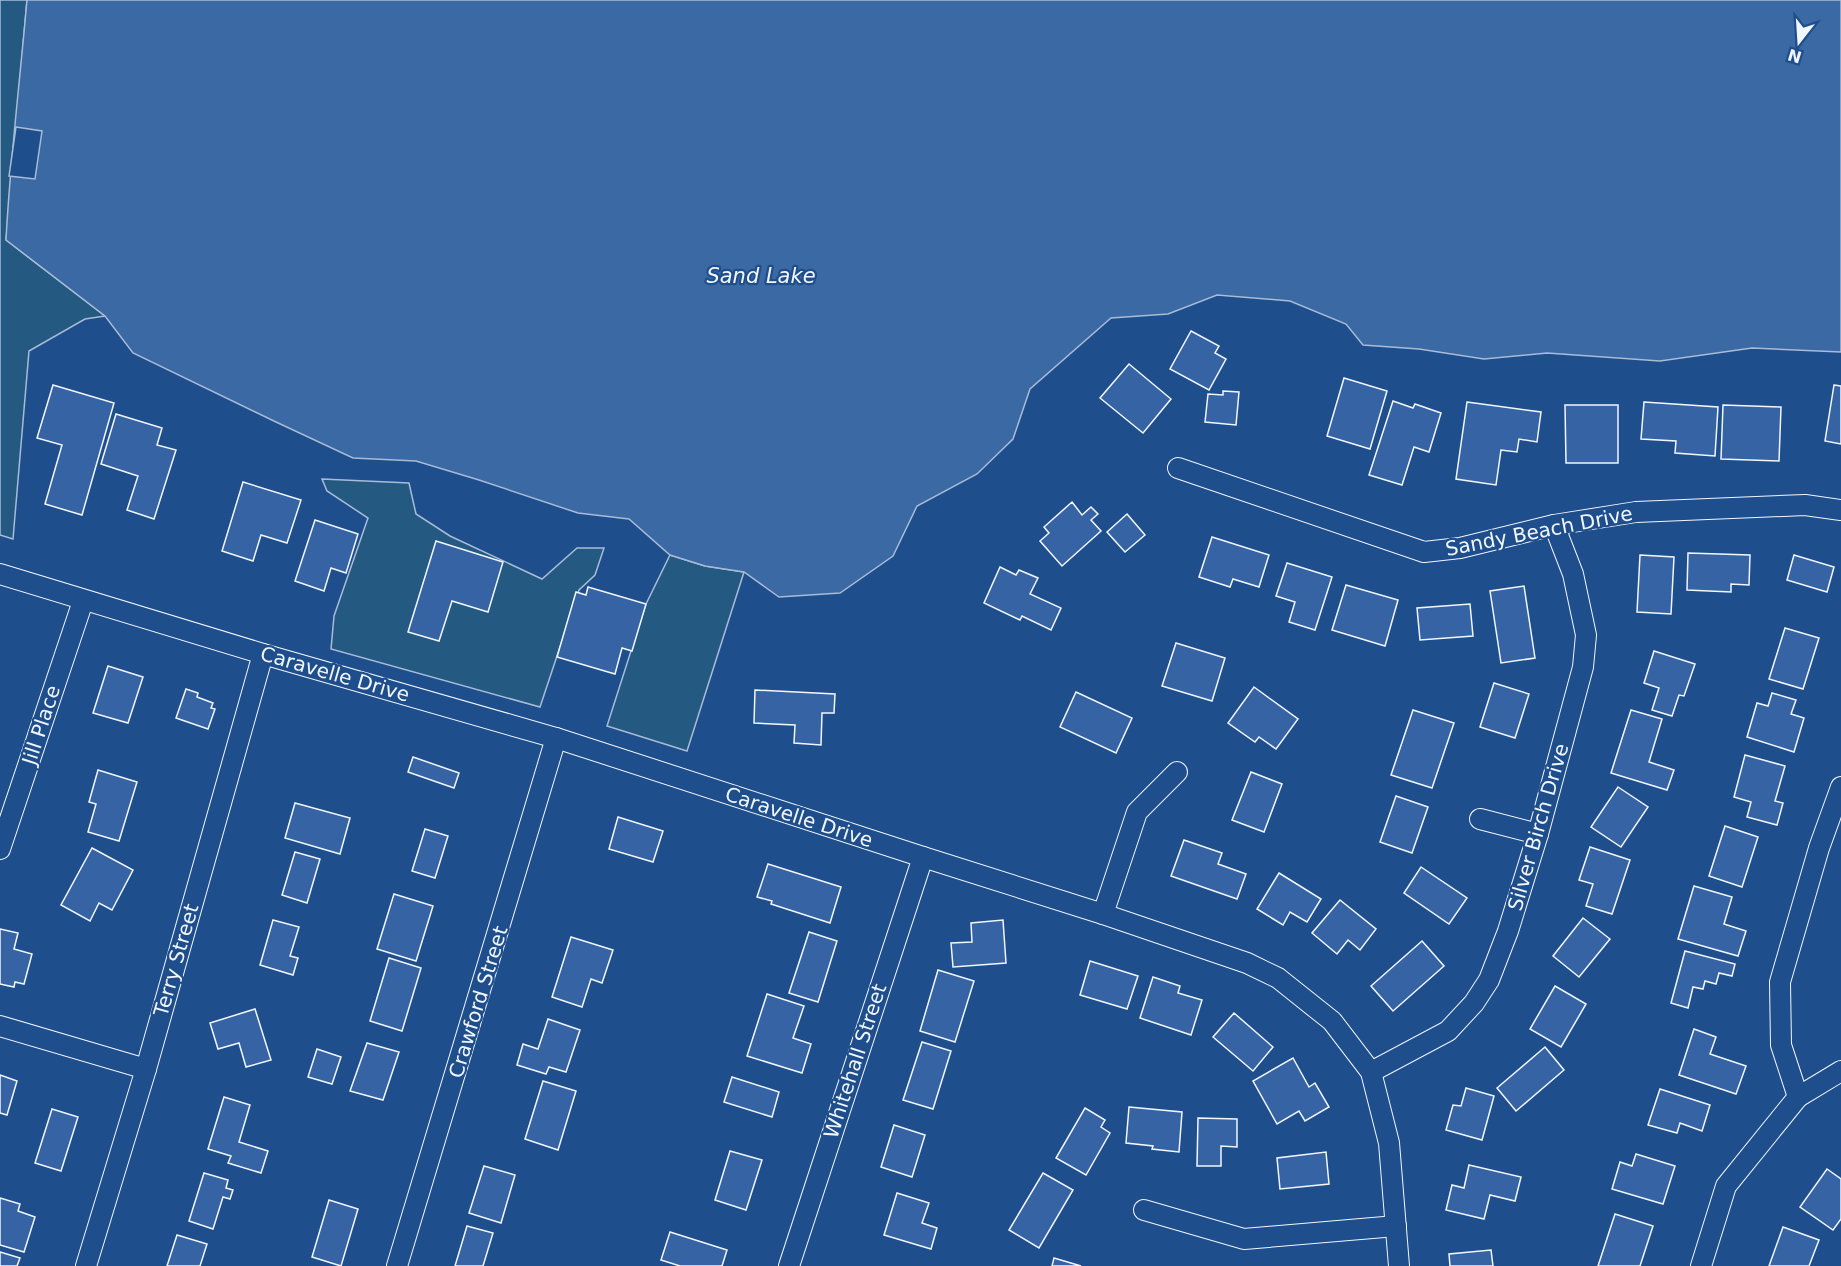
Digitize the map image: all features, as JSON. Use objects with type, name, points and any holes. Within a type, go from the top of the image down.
[{"type":"street","name":"Sandy Beach Drive","points":[[1178,468],[1424,552],[1460,548],[1554,525],[1636,512],[1804,505],[1841,510]]},
{"type":"street","name":"Silver Birch Drive","points":[[1371,1072],[1448,1031],[1474,1003],[1489,980],[1508,931],[1538,834],[1582,667],[1586,635],[1573,574],[1554,525]]},
{"type":"street","name":"Caravelle Drive","points":[[0,574],[83,601],[556,738],[1104,914],[1247,963],[1278,978],[1332,1021],[1371,1072],[1389,1143],[1399,1266]]},
{"type":"street","name":"Jill Place","points":[[0,849],[83,601]]},
{"type":"street","name":"Terry Street","points":[[86,1266],[146,1069],[263,654]]},
{"type":"street","name":"Crawford Street","points":[[397,1266],[556,738]]},
{"type":"street","points":[[1104,914],[1137,812],[1177,772]]},
{"type":"street","points":[[1798,1097],[1781,1045],[1780,982],[1819,848],[1841,787]]},
{"type":"street","points":[[1480,819],[1538,834]]},
{"type":"street","name":"Whitehall Street","points":[[789,1266],[922,857]]},
{"type":"street","points":[[0,1026],[146,1069]]},
{"type":"street","points":[[1701,1266],[1726,1186],[1798,1097],[1841,1071]]},
{"type":"street","points":[[1144,1210],[1244,1239],[1396,1226]]},
{"type":"shaded area","points":[[0,0],[27,0],[6,240],[105,316],[85,319],[29,351],[13,539],[0,535]]},
{"type":"shaded area","points":[[322,479],[409,483],[416,514],[450,536],[542,579],[577,548],[604,548],[595,575],[579,590],[540,707],[331,649],[334,616],[368,518],[327,491]]},
{"type":"shaded area","points":[[670,555],[705,566],[744,572],[687,751],[607,726],[646,604]]},
{"type":"water","name":"Sand Lake","points":[[27,0],[1841,0],[1841,352],[1752,348],[1660,361],[1547,353],[1484,359],[1419,349],[1363,345],[1346,324],[1290,301],[1217,295],[1168,314],[1111,318],[1030,389],[1013,439],[977,474],[917,506],[893,556],[840,593],[779,597],[744,572],[705,566],[670,555],[629,519],[578,513],[416,461],[353,458],[133,353],[105,316],[6,240]]},
{"type":"pier","points":[[16,127],[42,131],[35,179],[9,176]]},
{"type":"building","points":[[1191,331],[1219,346],[1215,353],[1226,359],[1209,390],[1170,369]]},
{"type":"building","points":[[1129,364],[1171,399],[1143,433],[1100,398]]},
{"type":"building","points":[[1344,378],[1387,391],[1370,449],[1327,436]]},
{"type":"building","points":[[53,385],[114,403],[82,515],[45,504],[62,445],[37,438]]},
{"type":"building","points":[[1834,385],[1841,386],[1841,444],[1825,441]]},
{"type":"building","points":[[1223,391],[1239,392],[1236,425],[1205,422],[1208,394],[1223,395]]},
{"type":"building","points":[[1393,401],[1413,408],[1415,404],[1441,413],[1429,452],[1414,447],[1402,485],[1369,475]]},
{"type":"building","points":[[1467,402],[1541,412],[1537,442],[1519,439],[1517,452],[1501,450],[1496,485],[1456,479]]},
{"type":"building","points":[[1644,402],[1718,407],[1715,456],[1675,453],[1676,441],[1641,439]]},
{"type":"building","points":[[1565,405],[1618,405],[1618,463],[1566,463]]},
{"type":"building","points":[[1723,405],[1781,407],[1779,461],[1721,459]]},
{"type":"building","points":[[116,414],[162,428],[157,445],[176,450],[154,519],[127,510],[138,476],[101,464]]},
{"type":"building","points":[[243,482],[301,500],[287,543],[261,535],[253,561],[222,551]]},
{"type":"building","points":[[1072,502],[1082,515],[1091,507],[1098,514],[1091,520],[1101,531],[1062,566],[1040,541],[1049,533],[1044,527]]},
{"type":"building","points":[[1127,514],[1145,535],[1125,552],[1107,532]]},
{"type":"building","points":[[315,520],[358,534],[346,573],[331,568],[324,591],[295,581]]},
{"type":"building","points":[[1212,537],[1269,555],[1259,587],[1233,579],[1230,587],[1199,577]]},
{"type":"building","points":[[436,541],[503,562],[488,612],[452,601],[439,641],[408,632]]},
{"type":"building","points":[[1688,553],[1750,555],[1749,585],[1731,584],[1731,592],[1687,590]]},
{"type":"building","points":[[1640,555],[1674,557],[1671,614],[1637,612]]},
{"type":"building","points":[[1794,555],[1834,567],[1827,592],[1787,580]]},
{"type":"building","points":[[1287,563],[1332,577],[1315,630],[1289,622],[1295,602],[1276,596]]},
{"type":"building","points":[[1000,567],[1016,575],[1019,570],[1038,578],[1030,594],[1061,608],[1051,630],[1022,616],[1020,620],[984,603]]},
{"type":"building","points":[[1346,585],[1398,600],[1385,646],[1332,630]]},
{"type":"building","points":[[1524,586],[1535,658],[1501,663],[1490,591]]},
{"type":"building","points":[[588,587],[646,604],[632,651],[622,648],[615,674],[557,657],[576,592],[586,595]]},
{"type":"building","points":[[1470,604],[1473,636],[1420,640],[1417,608]]},
{"type":"building","points":[[1785,628],[1819,638],[1803,689],[1769,679]]},
{"type":"building","points":[[1176,643],[1225,658],[1212,701],[1162,686]]},
{"type":"building","points":[[1654,651],[1695,664],[1684,696],[1679,695],[1672,716],[1652,710],[1659,688],[1644,683]]},
{"type":"building","points":[[108,666],[143,677],[128,723],[93,713]]},
{"type":"building","points":[[1494,683],[1529,694],[1515,738],[1480,727]]},
{"type":"building","points":[[1254,687],[1298,719],[1276,749],[1259,737],[1255,742],[1228,723]]},
{"type":"building","points":[[186,689],[198,693],[197,697],[213,703],[211,708],[215,709],[208,729],[176,718]]},
{"type":"building","points":[[755,690],[835,694],[834,713],[822,713],[821,745],[794,743],[795,725],[754,723]]},
{"type":"building","points":[[1076,692],[1132,718],[1116,753],[1060,727]]},
{"type":"building","points":[[1772,693],[1796,700],[1791,714],[1804,718],[1794,752],[1747,737],[1757,703],[1768,706]]},
{"type":"building","points":[[1413,710],[1454,723],[1432,788],[1391,775]]},
{"type":"building","points":[[1631,710],[1662,719],[1649,762],[1674,770],[1667,790],[1611,773]]},
{"type":"building","points":[[1745,755],[1785,766],[1775,801],[1783,803],[1777,825],[1747,817],[1751,802],[1734,797]]},
{"type":"building","points":[[413,757],[459,773],[454,788],[408,772]]},
{"type":"building","points":[[98,770],[137,782],[119,841],[88,832],[96,804],[89,802]]},
{"type":"building","points":[[1251,772],[1282,784],[1264,832],[1232,820]]},
{"type":"building","points":[[1618,787],[1648,807],[1621,847],[1591,827]]},
{"type":"building","points":[[1396,796],[1428,807],[1412,853],[1380,842]]},
{"type":"building","points":[[295,803],[350,818],[340,854],[285,838]]},
{"type":"building","points":[[618,817],[663,831],[653,862],[609,849]]},
{"type":"building","points":[[1725,826],[1758,837],[1742,887],[1709,876]]},
{"type":"building","points":[[425,829],[448,836],[435,878],[412,871]]},
{"type":"building","points":[[1184,840],[1222,853],[1218,864],[1246,874],[1237,899],[1171,876]]},
{"type":"building","points":[[1590,847],[1630,860],[1612,914],[1586,906],[1593,884],[1579,880]]},
{"type":"building","points":[[92,848],[133,870],[112,910],[99,903],[90,921],[61,905]]},
{"type":"building","points":[[295,852],[320,859],[307,903],[282,895]]},
{"type":"building","points":[[768,864],[841,887],[830,923],[771,904],[772,901],[757,897]]},
{"type":"building","points":[[1421,867],[1467,898],[1449,924],[1404,893]]},
{"type":"building","points":[[1279,873],[1321,899],[1307,922],[1290,912],[1283,925],[1257,909]]},
{"type":"building","points":[[1694,886],[1732,897],[1724,924],[1746,931],[1738,956],[1678,939]]},
{"type":"building","points":[[394,894],[433,906],[416,961],[377,949]]},
{"type":"building","points":[[1340,900],[1376,929],[1360,950],[1348,940],[1337,954],[1312,933]]},
{"type":"building","points":[[1583,918],[1610,939],[1579,977],[1553,956]]},
{"type":"building","points":[[273,920],[299,927],[290,956],[298,958],[293,975],[260,965]]},
{"type":"building","points":[[1003,920],[1006,963],[953,967],[951,943],[972,942],[971,923]]},
{"type":"building","points":[[0,929],[18,933],[14,949],[32,954],[24,984],[15,982],[14,987],[0,984]]},
{"type":"building","points":[[809,932],[837,941],[818,1002],[789,993]]},
{"type":"building","points":[[571,937],[613,950],[602,983],[591,979],[582,1007],[552,997]]},
{"type":"building","points":[[1422,941],[1444,966],[1393,1011],[1371,986]]},
{"type":"building","points":[[1685,951],[1735,964],[1732,976],[1719,973],[1716,984],[1705,981],[1703,989],[1693,987],[1688,1008],[1671,1003]]},
{"type":"building","points":[[389,958],[421,968],[402,1031],[370,1021]]},
{"type":"building","points":[[1090,961],[1138,976],[1127,1009],[1080,995]]},
{"type":"building","points":[[938,970],[974,981],[955,1042],[920,1031]]},
{"type":"building","points":[[1153,977],[1180,986],[1178,993],[1202,1000],[1191,1035],[1140,1018]]},
{"type":"building","points":[[1555,986],[1586,1004],[1561,1047],[1530,1029]]},
{"type":"building","points":[[767,994],[804,1006],[793,1038],[811,1044],[802,1073],[747,1056]]},
{"type":"building","points":[[255,1009],[271,1060],[246,1067],[239,1043],[218,1049],[210,1023]]},
{"type":"building","points":[[1234,1013],[1273,1047],[1253,1071],[1213,1037]]},
{"type":"building","points":[[548,1019],[580,1030],[566,1072],[549,1067],[546,1074],[517,1065],[523,1044],[538,1049]]},
{"type":"building","points":[[1694,1029],[1716,1037],[1710,1054],[1746,1066],[1736,1094],[1679,1075]]},
{"type":"building","points":[[922,1042],[951,1051],[933,1109],[903,1100]]},
{"type":"building","points":[[367,1043],[399,1052],[383,1100],[350,1091]]},
{"type":"building","points":[[1545,1047],[1564,1070],[1516,1111],[1497,1088]]},
{"type":"building","points":[[317,1049],[341,1057],[332,1084],[308,1077]]},
{"type":"building","points":[[1293,1058],[1309,1087],[1315,1083],[1329,1107],[1305,1121],[1299,1111],[1277,1124],[1253,1081]]},
{"type":"building","points":[[0,1075],[17,1081],[7,1115],[0,1113]]},
{"type":"building","points":[[732,1077],[779,1092],[772,1117],[724,1102]]},
{"type":"building","points":[[543,1081],[576,1091],[558,1150],[525,1139]]},
{"type":"building","points":[[1466,1088],[1494,1096],[1482,1140],[1446,1130],[1453,1105],[1461,1106]]},
{"type":"building","points":[[1660,1089],[1710,1105],[1702,1131],[1680,1123],[1677,1133],[1648,1125]]},
{"type":"building","points":[[224,1097],[250,1105],[239,1142],[268,1151],[261,1173],[228,1163],[231,1156],[208,1149]]},
{"type":"building","points":[[1129,1107],[1182,1112],[1179,1152],[1126,1143]]},
{"type":"building","points":[[1085,1108],[1105,1120],[1101,1127],[1110,1133],[1086,1175],[1056,1158]]},
{"type":"building","points":[[52,1109],[78,1117],[61,1171],[35,1163]]},
{"type":"building","points":[[1198,1118],[1237,1119],[1237,1147],[1221,1146],[1221,1166],[1197,1166]]},
{"type":"building","points":[[894,1125],[925,1135],[912,1177],[881,1167]]},
{"type":"building","points":[[730,1151],[762,1160],[746,1210],[715,1200]]},
{"type":"building","points":[[1326,1152],[1329,1184],[1280,1189],[1277,1158]]},
{"type":"building","points":[[1636,1154],[1675,1166],[1663,1204],[1612,1189],[1620,1162],[1632,1166]]},
{"type":"building","points":[[1469,1165],[1521,1177],[1515,1201],[1490,1195],[1484,1219],[1446,1210],[1452,1185],[1464,1188]]},
{"type":"building","points":[[484,1166],[515,1175],[501,1223],[469,1213]]},
{"type":"building","points":[[1827,1169],[1841,1179],[1841,1219],[1833,1230],[1800,1207]]},
{"type":"building","points":[[204,1173],[228,1180],[226,1188],[233,1190],[230,1199],[223,1197],[213,1229],[189,1221]]},
{"type":"building","points":[[1043,1173],[1073,1190],[1039,1248],[1009,1230]]},
{"type":"building","points":[[897,1193],[929,1203],[922,1223],[937,1228],[931,1249],[884,1235]]},
{"type":"building","points":[[0,1198],[20,1204],[18,1211],[35,1217],[24,1252],[0,1245]]},
{"type":"building","points":[[329,1200],[358,1209],[341,1266],[312,1257]]},
{"type":"building","points":[[1615,1214],[1653,1226],[1640,1266],[1598,1266]]},
{"type":"building","points":[[467,1226],[493,1233],[483,1266],[455,1266]]},
{"type":"building","points":[[1783,1227],[1819,1240],[1809,1266],[1769,1266]]},
{"type":"building","points":[[670,1232],[727,1250],[722,1266],[680,1266],[661,1260]]},
{"type":"building","points":[[177,1235],[207,1244],[200,1266],[167,1266]]},
{"type":"building","points":[[1491,1250],[1493,1266],[1450,1266],[1449,1254]]},
{"type":"building","points":[[0,1252],[20,1258],[17,1266],[0,1266]]},
{"type":"building","points":[[1054,1258],[1081,1266],[1052,1266]]}]
